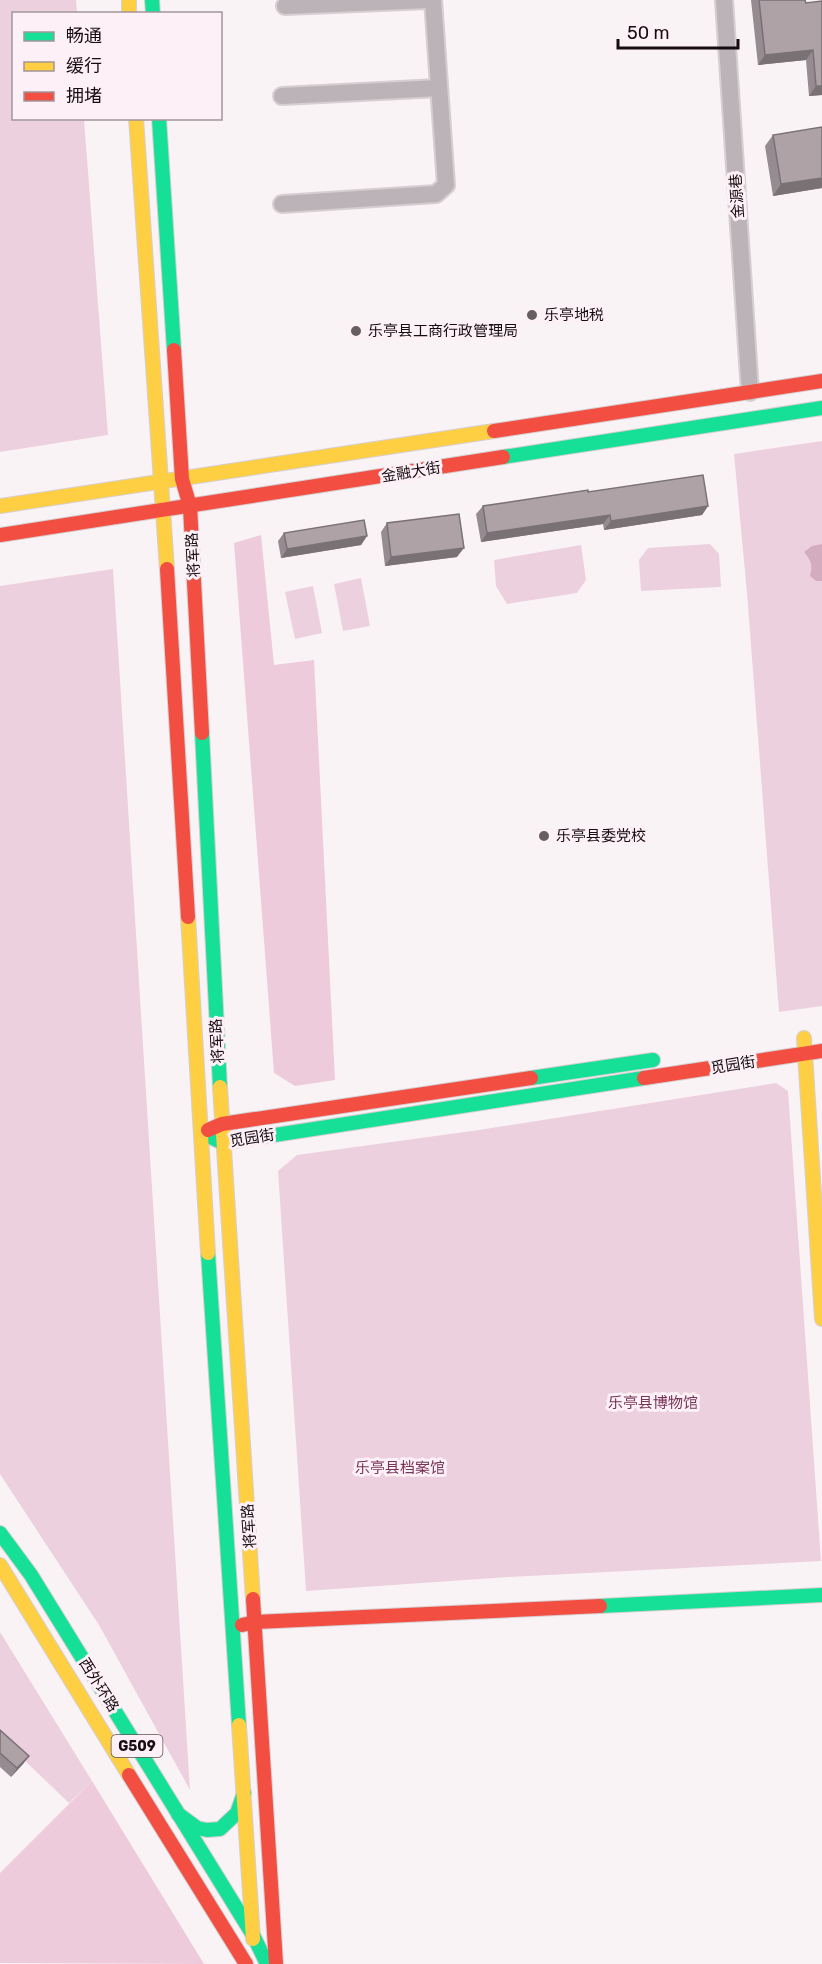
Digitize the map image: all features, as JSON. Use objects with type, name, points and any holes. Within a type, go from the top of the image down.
[{"type":"main road","name":"将军路","points":[[136,120],[160,482],[164,510],[201,1133],[255,1964]]},
{"type":"main road","name":"将军路","points":[[159,120],[182,479],[190,506],[223,1143],[276,1964]]},
{"type":"main road","name":"金融大街","points":[[0,506],[822,381]]},
{"type":"main road","name":"金融大街","points":[[0,535],[822,408]]},
{"type":"main road","points":[[822,1035],[798,1039],[805,1054],[822,1319]]},
{"type":"main road","name":"觅园街","points":[[201,1133],[223,1143],[822,1051]]},
{"type":"main road","name":"觅园街","points":[[201,1133],[222,1124],[664,1058]]},
{"type":"main road","name":"西外环路","points":[[0,1533],[31,1575],[253,1935],[267,1964]]},
{"type":"main road","name":"西外环路","points":[[0,1564],[246,1964]]},
{"type":"main road","points":[[233,1626],[255,1622],[822,1595]]},
{"type":"main road","points":[[178,1814],[197,1828],[207,1830],[220,1828],[237,1813],[244,1793]]},
{"type":"street","points":[[285,6],[428,0]]},
{"type":"street","points":[[282,204],[436,194],[446,185],[433,0]]},
{"type":"street","name":"金源巷","points":[[724,0],[750,392]]},
{"type":"street","points":[[282,96],[439,88]]},
{"type":"green space","points":[[0,0],[76,0],[77,12],[12,12],[12,120],[84,120],[108,435],[0,452]]},
{"type":"green space","points":[[822,441],[822,1006],[779,1012],[734,454]]},
{"type":"green space","points":[[710,544],[719,554],[721,587],[641,591],[639,560],[648,548]]},
{"type":"green space","points":[[581,545],[586,580],[577,593],[507,604],[496,586],[494,560]]},
{"type":"green space","points":[[113,569],[190,1790],[99,1625],[0,1474],[0,586]]},
{"type":"green space","points":[[361,578],[370,626],[343,631],[334,584]]},
{"type":"green space","points":[[313,586],[322,633],[295,639],[285,592]]},
{"type":"green space","name":"乐亭县博物馆","points":[[776,1083],[788,1091],[821,1561],[509,1577],[306,1591],[278,1171],[297,1155],[479,1130]]},
{"type":"green space","points":[[0,1632],[92,1781],[69,1803],[0,1737]]},
{"type":"shaded area","points":[[261,535],[274,665],[314,660],[335,1080],[295,1086],[274,1073],[234,543]]},
{"type":"shaded area","points":[[822,544],[822,581],[816,581],[810,576],[811,563],[804,552],[812,546]]},
{"type":"shaded area","points":[[92,1781],[204,1964],[0,1963],[0,1873]]},
{"type":"building","points":[[759,0],[805,0],[806,3],[822,1],[822,86],[816,86],[813,50],[765,55]]},
{"type":"building","points":[[822,127],[822,178],[781,184],[773,135]]},
{"type":"building","points":[[703,475],[708,506],[611,521],[610,515],[487,533],[483,506]]},
{"type":"building","points":[[459,514],[464,548],[391,557],[387,523]]},
{"type":"building","points":[[364,520],[367,536],[287,549],[284,533]]},
{"type":"building","points":[[0,1730],[29,1756],[17,1768],[0,1753]]},
{"type":"traffic: fast","points":[[152,0],[153,12]]},
{"type":"traffic: fast","points":[[159,120],[174,350]]},
{"type":"traffic: fast","points":[[503,457],[822,408]]},
{"type":"traffic: fast","points":[[202,733],[220,1087]]},
{"type":"traffic: fast","points":[[531,1078],[653,1060]]},
{"type":"traffic: fast","points":[[208,1136],[223,1143],[644,1078]]},
{"type":"traffic: fast","points":[[208,1253],[239,1725]]},
{"type":"traffic: fast","points":[[0,1533],[31,1575],[253,1935],[267,1964]]},
{"type":"traffic: fast","points":[[600,1606],[822,1595]]},
{"type":"traffic: fast","points":[[178,1814],[197,1828],[220,1829],[237,1813],[244,1793]]},
{"type":"traffic: slow","points":[[129,0],[129,12]]},
{"type":"traffic: slow","points":[[136,120],[167,569]]},
{"type":"traffic: slow","points":[[0,506],[494,431]]},
{"type":"traffic: slow","points":[[188,917],[208,1253]]},
{"type":"traffic: slow","points":[[804,1038],[822,1319]]},
{"type":"traffic: slow","points":[[220,1087],[253,1599]]},
{"type":"traffic: slow","points":[[0,1565],[129,1775]]},
{"type":"traffic: slow","points":[[239,1725],[253,1939]]},
{"type":"traffic: jam","points":[[174,350],[182,479],[190,506],[202,733]]},
{"type":"traffic: jam","points":[[494,431],[822,381]]},
{"type":"traffic: jam","points":[[0,535],[503,457]]},
{"type":"traffic: jam","points":[[167,569],[188,917]]},
{"type":"traffic: jam","points":[[644,1078],[822,1051]]},
{"type":"traffic: jam","points":[[208,1130],[222,1124],[531,1078]]},
{"type":"traffic: jam","points":[[253,1599],[276,1964]]},
{"type":"traffic: jam","points":[[242,1625],[255,1622],[600,1606]]},
{"type":"traffic: jam","points":[[129,1775],[246,1964]]},
{"type":"place","name":"乐亭地税","points":[[532,315]]},
{"type":"place","name":"乐亭县工商行政管理局","points":[[356,331]]},
{"type":"place","name":"乐亭县委党校","points":[[544,836]]},
{"type":"park label","name":"乐亭县档案馆","points":[[400,1468]]}]
